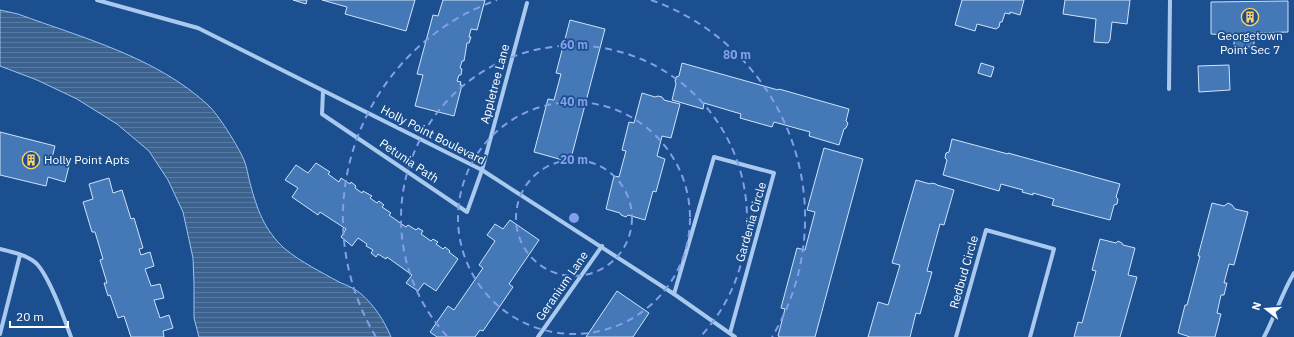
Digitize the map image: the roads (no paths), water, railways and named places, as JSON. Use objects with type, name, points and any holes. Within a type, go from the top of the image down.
[{"type":"street","name":"Holly Point Boulevard","points":[[97,0],[198,28],[482,170],[602,246],[735,337]]},
{"type":"street","points":[[1169,89],[1170,0]]},
{"type":"street","name":"Appletree Lane","points":[[482,170],[527,2]]},
{"type":"street","name":"Petunia Path","points":[[323,90],[322,114],[467,212],[482,170]]},
{"type":"street","name":"Gardenia Circle","points":[[674,294],[714,157],[774,173],[730,333]]},
{"type":"street","name":"Redbud Circle","points":[[956,337],[986,230],[1054,248],[1030,337]]},
{"type":"street","name":"Geranium Lane","points":[[538,337],[602,246]]},
{"type":"street","points":[[0,249],[20,255],[36,264],[45,276],[71,337]]},
{"type":"street","points":[[0,334],[20,255]]},
{"type":"street","points":[[1264,337],[1274,318],[1285,288],[1294,273]]},
{"type":"water","points":[[0,10],[18,14],[118,50],[166,74],[188,88],[212,109],[233,139],[245,163],[262,219],[278,242],[285,249],[318,271],[360,293],[378,313],[391,337],[199,337],[194,318],[193,258],[183,212],[168,180],[149,151],[117,124],[77,99],[37,80],[0,66]]},
{"type":"place","name":"Georgetown Point Sec 7","points":[[1250,17]]},
{"type":"place","name":"Holly Point Apts","points":[[31,160]]}]
